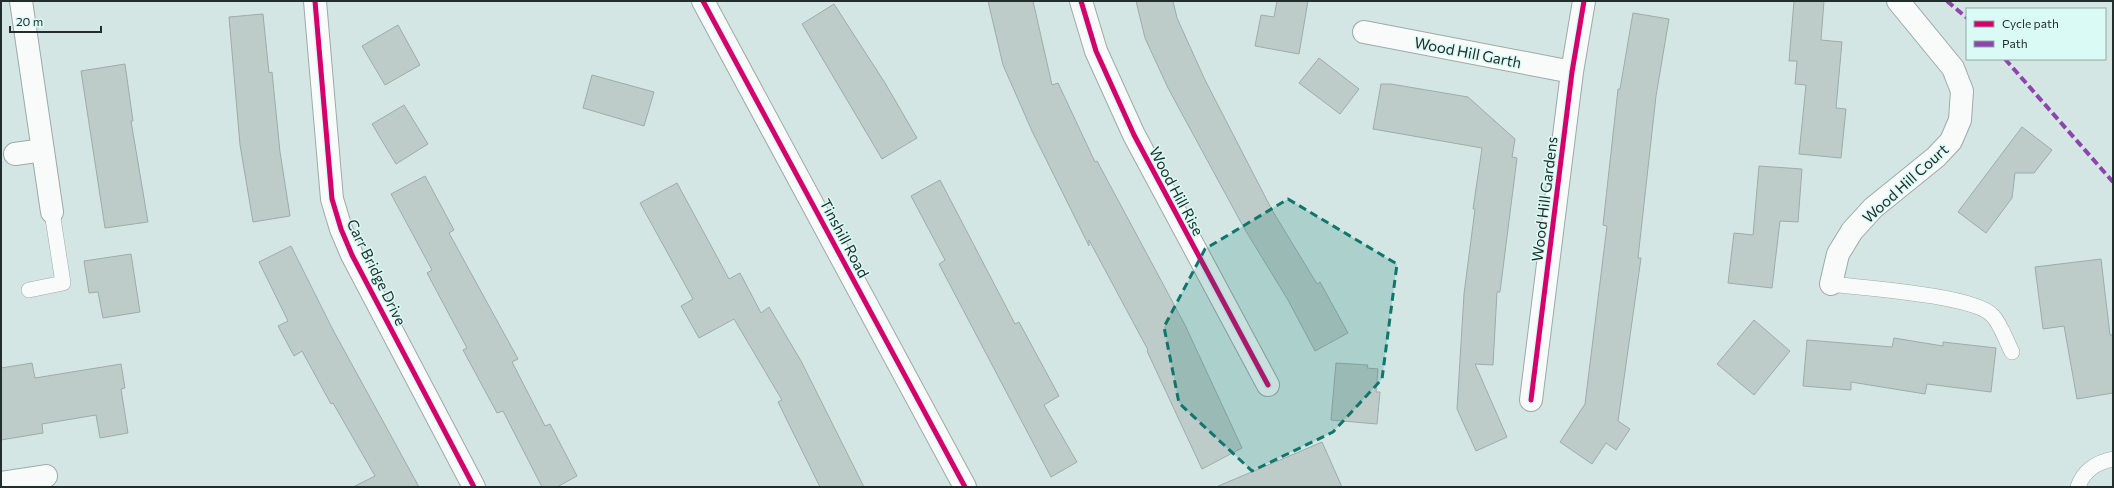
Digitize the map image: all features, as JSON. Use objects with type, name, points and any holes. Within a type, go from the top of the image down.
[{"type":"street","points":[[21,1],[52,212]]},
{"type":"street","name":"Carr Bridge Drive","points":[[315,1],[332,199],[341,229],[352,255],[474,487]]},
{"type":"street","name":"Tinshill Road","points":[[703,1],[965,487]]},
{"type":"street","name":"Wood Hill Rise","points":[[1081,1],[1096,51],[1134,135],[1268,385]]},
{"type":"street","name":"Wood Hill Gardens","points":[[1531,400],[1572,72],[1584,1]]},
{"type":"street","name":"Wood Hill Court","points":[[1831,284],[1838,254],[1852,231],[1873,208],[1936,157],[1951,141],[1960,120],[1962,91],[1953,68],[1898,1]]},
{"type":"street","name":"Wood Hill Garth","points":[[1364,32],[1572,72]]},
{"type":"street","points":[[15,154],[43,150]]},
{"type":"street","points":[[1,483],[46,476]]},
{"type":"lane","points":[[29,290],[63,283],[52,212]]},
{"type":"lane","points":[[1831,284],[1945,298],[1970,303],[1991,314],[2012,352]]},
{"type":"lane","points":[[2078,487],[2080,481],[2089,470],[2102,461],[2113,459]]},
{"type":"highlighted area","points":[[1288,199],[1397,264],[1382,379],[1333,432],[1252,471],[1179,403],[1164,327],[1205,249]]},
{"type":"building","points":[[988,1],[1033,1],[1052,85],[1058,83],[1095,162],[1097,161],[1185,325],[1242,448],[1202,469],[1147,351],[1148,350],[1089,240],[1089,246],[1032,131],[1003,65]]},
{"type":"building","points":[[1136,1],[1173,1],[1177,18],[1205,80],[1272,210],[1317,284],[1320,282],[1348,333],[1315,351],[1288,300],[1244,228],[1168,88],[1145,38]]},
{"type":"building","points":[[1277,1],[1308,1],[1299,54],[1255,46],[1261,15],[1274,17]]},
{"type":"building","points":[[1794,1],[1824,1],[1821,40],[1842,42],[1836,108],[1846,109],[1841,158],[1799,154],[1806,85],[1795,84],[1797,61],[1789,61]]},
{"type":"building","points":[[834,4],[885,83],[917,138],[882,159],[802,24]]},
{"type":"building","points":[[1633,13],[1669,19],[1656,96],[1638,258],[1641,258],[1618,421],[1630,429],[1616,450],[1606,443],[1592,464],[1560,442],[1585,404],[1607,226],[1603,225],[1618,89],[1620,89]]},
{"type":"building","points":[[263,14],[269,73],[272,72],[280,152],[290,216],[253,222],[240,145],[229,17]]},
{"type":"building","points":[[398,25],[420,65],[385,85],[362,46]]},
{"type":"building","points":[[1319,58],[1359,89],[1340,114],[1299,83]]},
{"type":"building","points":[[125,64],[133,121],[131,121],[148,222],[105,228],[81,71]]},
{"type":"building","points":[[592,75],[654,92],[644,126],[583,108]]},
{"type":"building","points":[[1381,84],[1391,84],[1468,97],[1515,139],[1512,157],[1517,158],[1500,292],[1497,292],[1493,365],[1475,364],[1507,437],[1476,451],[1457,409],[1464,294],[1475,209],[1473,209],[1482,148],[1373,129]]},
{"type":"building","points":[[404,105],[428,144],[396,164],[372,124]]},
{"type":"building","points":[[2022,127],[2052,150],[2034,173],[2015,173],[2012,198],[1986,233],[1958,212]]},
{"type":"building","points":[[1759,166],[1802,169],[1798,222],[1780,221],[1772,288],[1728,283],[1734,233],[1753,235]]},
{"type":"building","points":[[425,176],[454,230],[449,233],[518,359],[512,362],[545,426],[550,424],[577,476],[557,487],[542,487],[503,411],[497,413],[463,350],[467,348],[427,273],[432,270],[391,194]]},
{"type":"building","points":[[940,180],[1015,324],[1019,322],[1059,396],[1044,405],[1077,462],[1051,477],[939,264],[945,260],[911,196]]},
{"type":"building","points":[[677,183],[729,279],[740,273],[761,313],[769,307],[801,361],[864,487],[820,487],[778,402],[782,400],[734,319],[699,338],[681,306],[693,299],[640,203]]},
{"type":"building","points":[[291,246],[333,330],[419,487],[353,487],[375,476],[333,403],[331,404],[302,351],[294,356],[278,326],[288,321],[259,262]]},
{"type":"building","points":[[131,254],[140,312],[103,318],[98,292],[89,293],[84,261]]},
{"type":"building","points":[[2101,259],[2110,335],[2113,335],[2113,393],[2077,399],[2064,326],[2043,329],[2035,267]]},
{"type":"building","points":[[1754,320],[1790,351],[1754,395],[1717,364]]},
{"type":"building","points":[[1894,338],[1943,346],[1943,342],[1996,348],[1991,392],[1927,384],[1925,394],[1851,382],[1851,390],[1803,386],[1807,340],[1892,347]]},
{"type":"building","points":[[32,363],[35,378],[121,364],[125,388],[121,389],[128,433],[100,438],[96,415],[42,424],[43,433],[1,440],[1,368]]},
{"type":"building","points":[[1336,363],[1368,365],[1367,368],[1378,369],[1376,392],[1380,392],[1377,424],[1331,420]]},
{"type":"building","points":[[1322,442],[1342,487],[1216,487],[1287,457]]},
{"type":"marked path","points":[[1947,1],[1966,17]]},
{"type":"marked path","points":[[2006,60],[2113,182]]},
{"type":"cycle path","points":[[315,1],[332,199],[341,229],[352,255],[474,487]]},
{"type":"cycle path","points":[[703,1],[965,487]]},
{"type":"cycle path","points":[[1081,1],[1096,51],[1134,135],[1268,385]]},
{"type":"cycle path","points":[[1531,400],[1572,72],[1584,1]]}]
